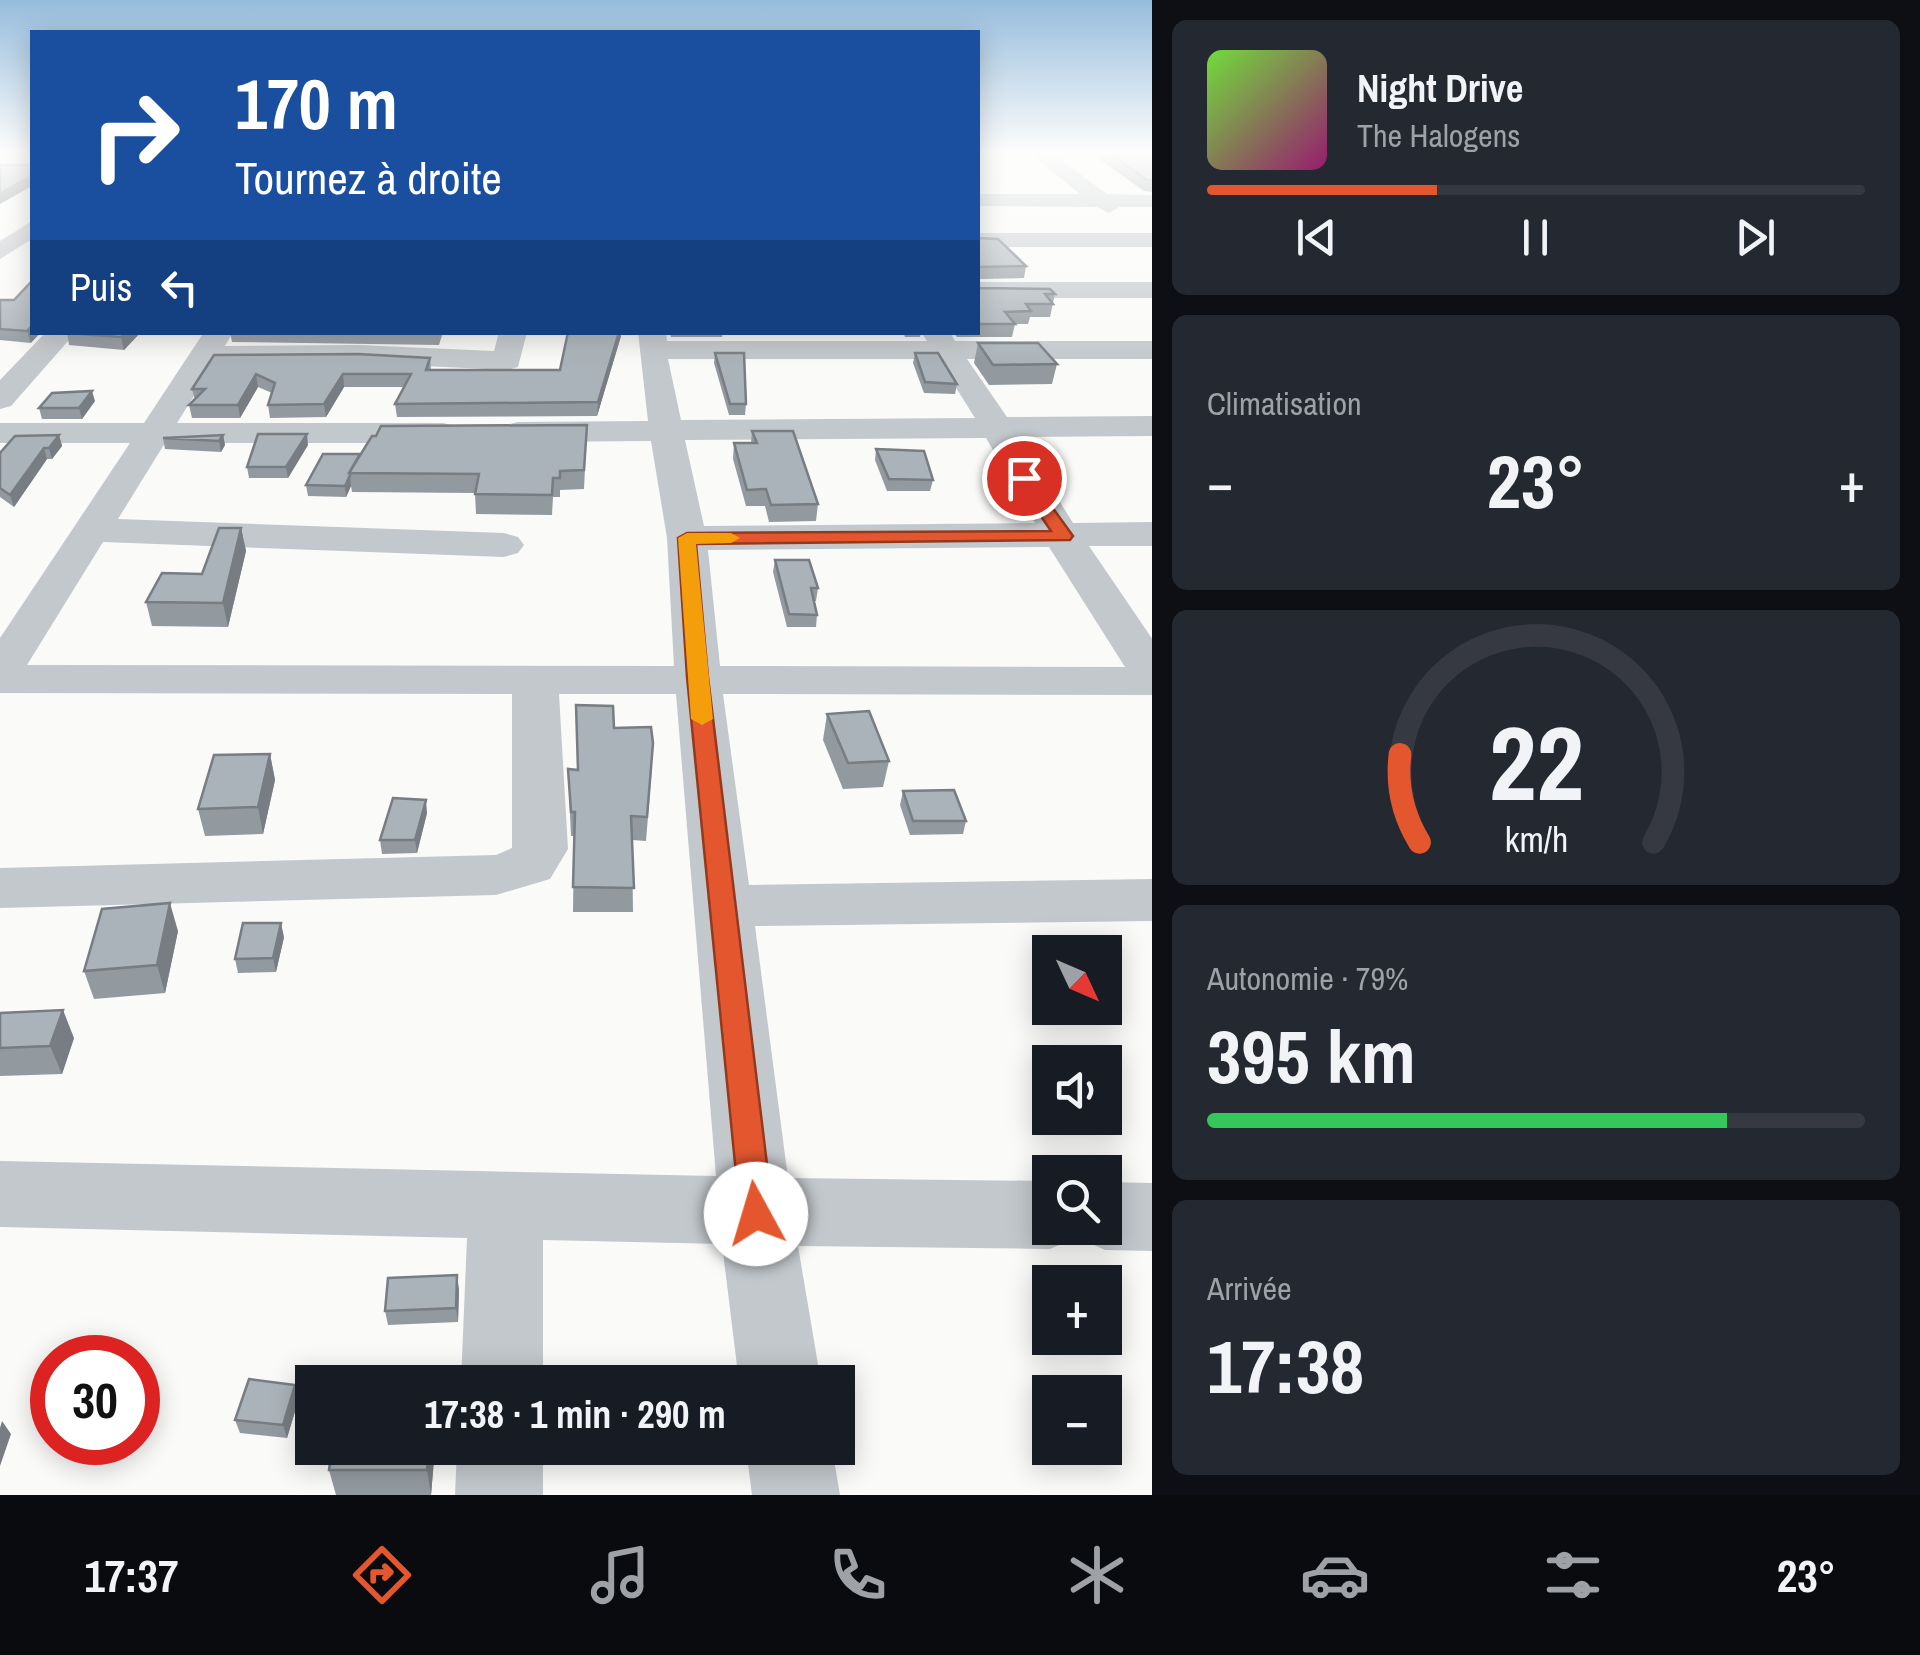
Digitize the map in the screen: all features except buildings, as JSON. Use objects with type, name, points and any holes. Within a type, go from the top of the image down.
[{"type":"street","points":[[980,240],[1152,239]]},
{"type":"street","points":[[980,290],[1152,290]]},
{"type":"street","points":[[0,675],[212,344],[362,343],[507,361],[513,335]]},
{"type":"street","points":[[18,340],[57,337]]},
{"type":"street","points":[[0,399],[57,337]]},
{"type":"street","points":[[778,1365],[756,1214],[698,677],[687,538],[652,341],[940,342],[1152,350]]},
{"type":"street","points":[[940,342],[998,428],[1024,478],[1152,678]]},
{"type":"street","points":[[0,434],[1152,426]]},
{"type":"street","points":[[96,530],[504,545]]},
{"type":"street","points":[[687,538],[1152,534]]},
{"type":"street","points":[[0,675],[1152,678]]},
{"type":"street","points":[[0,888],[496,875],[530,866],[540,850],[535,677]]},
{"type":"street","points":[[724,906],[1152,900]]},
{"type":"street","points":[[0,1194],[506,1203],[756,1214],[1032,1216]]},
{"type":"street","points":[[502,1365],[506,1203]]},
{"type":"street","points":[[1122,1216],[1152,1217]]},
{"type":"street","points":[[499,1495],[500,1465]]},
{"type":"street","points":[[792,1465],[796,1495]]},
{"type":"slow traffic","points":[[702,719],[687,538],[731,538]]},
{"type":"route","points":[[756,1214],[698,677],[687,538],[1064,536],[1024,478]]}]
